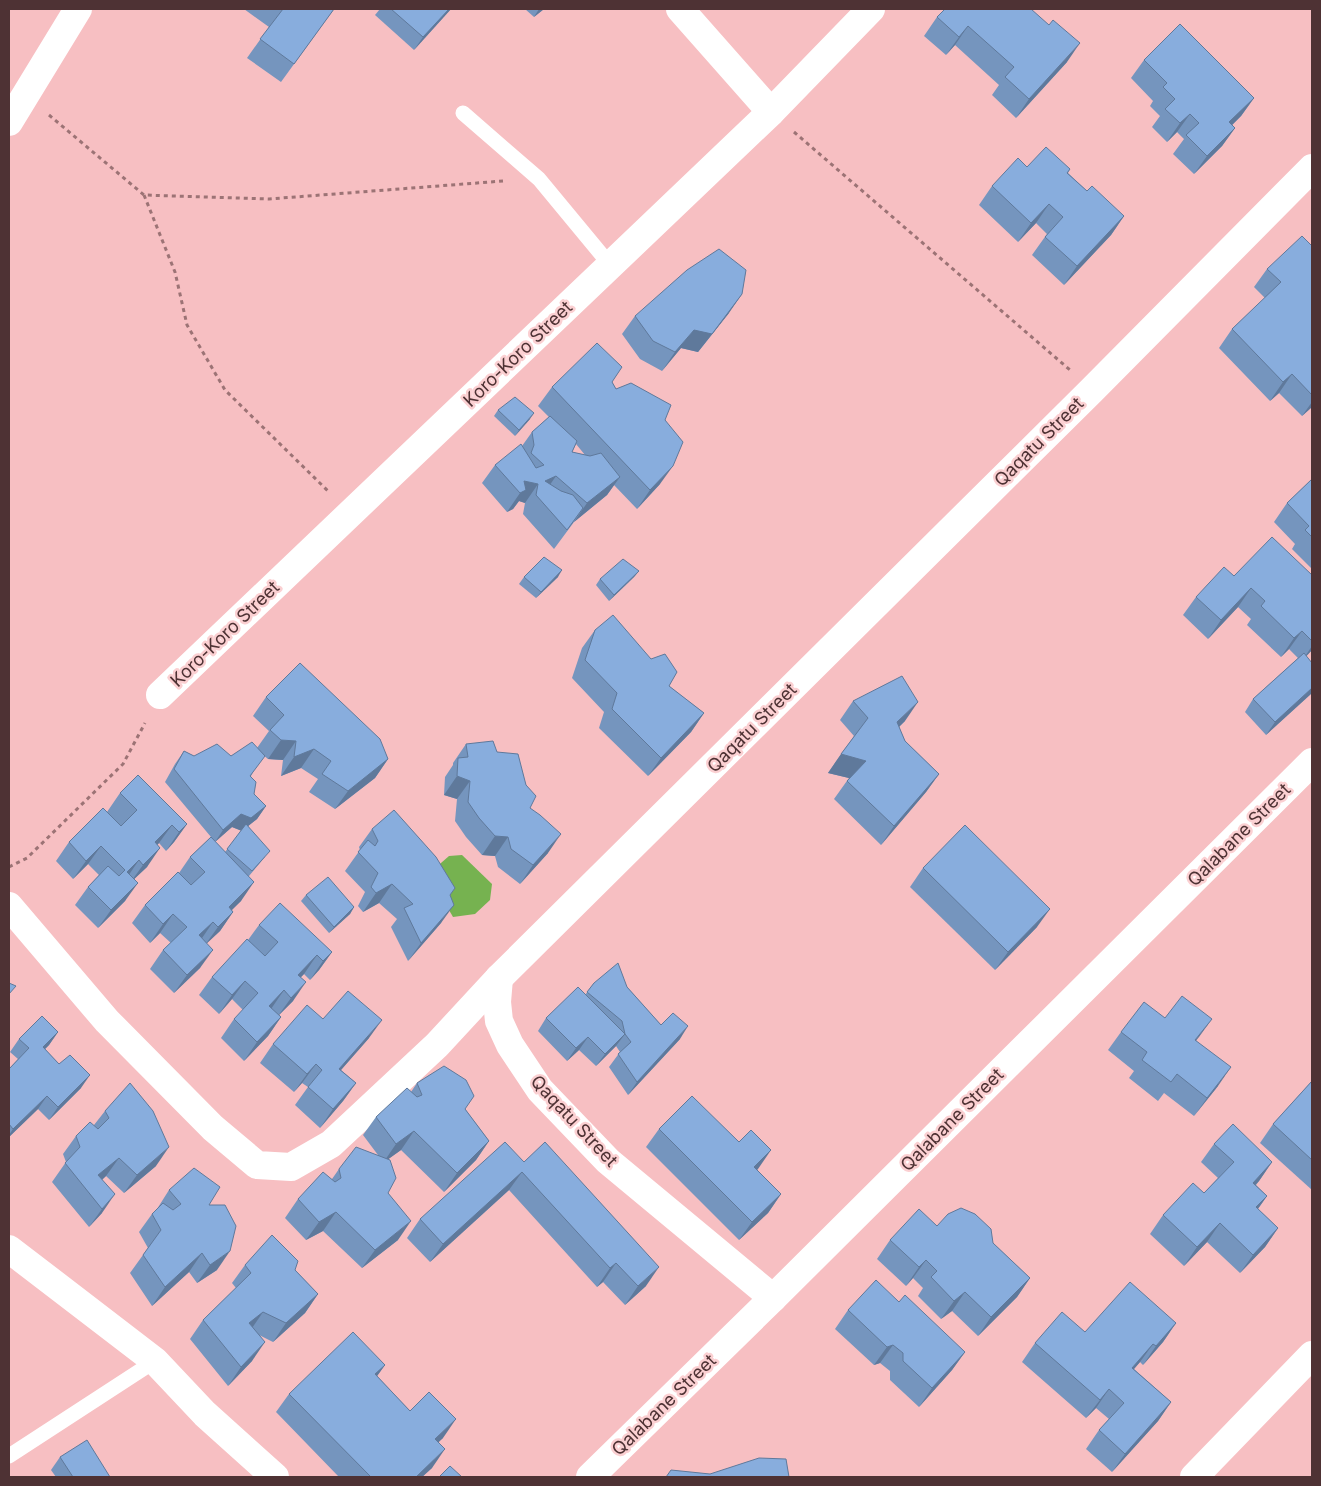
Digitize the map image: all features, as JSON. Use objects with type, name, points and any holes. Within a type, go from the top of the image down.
[{"type":"street","points":[[9,122],[78,9]]},
{"type":"street","points":[[680,9],[771,112]]},
{"type":"street","name":"Koro-Koro Street","points":[[160,695],[771,112],[871,9]]},
{"type":"street","name":"Qaqatu Street","points":[[773,1298],[608,1161],[540,1090],[510,1045],[499,1021],[497,1002],[499,978],[1092,390],[1312,168]]},
{"type":"street","name":"Qalabane Street","points":[[590,1477],[773,1298],[1312,762]]},
{"type":"street","points":[[9,906],[107,1021],[212,1128],[257,1165],[291,1167],[331,1144],[437,1045],[499,978]]},
{"type":"street","points":[[9,1249],[155,1361],[205,1414],[275,1477]]},
{"type":"street","points":[[1194,1477],[1312,1355]]},
{"type":"lane","points":[[463,113],[539,179],[610,266]]},
{"type":"lane","points":[[9,1456],[155,1361]]},
{"type":"path","points":[[26,95],[144,195],[175,272],[187,325],[226,390],[352,513]]},
{"type":"path","points":[[771,112],[1092,390]]},
{"type":"path","points":[[144,195],[269,199],[539,179]]},
{"type":"path","points":[[9,867],[27,858],[123,764],[160,695]]},
{"type":"shaded area","points":[[462,855],[492,884],[490,900],[475,914],[453,917],[441,896],[433,870],[449,856]]},
{"type":"building","points":[[283,9],[334,9],[294,64],[260,39]]},
{"type":"building","points":[[391,9],[449,9],[423,37]]},
{"type":"building","points":[[945,9],[1031,9],[1049,25],[1053,20],[1080,43],[1029,99],[1005,77],[1014,67],[968,26],[959,37],[937,17]]},
{"type":"building","points":[[1180,24],[1254,98],[1229,122],[1235,128],[1207,156],[1186,135],[1199,123],[1190,114],[1180,123],[1165,109],[1175,99],[1163,87],[1167,83],[1144,60]]},
{"type":"building","points":[[1046,147],[1070,169],[1067,173],[1087,191],[1092,186],[1124,216],[1077,266],[1045,237],[1063,217],[1049,204],[1031,223],[992,186],[1018,158],[1027,167]]},
{"type":"building","points":[[1302,236],[1312,246],[1312,395],[1292,374],[1283,382],[1232,329],[1281,282],[1267,269]]},
{"type":"building","points":[[719,249],[746,270],[742,294],[712,334],[694,330],[675,352],[653,341],[635,316],[687,270]]},
{"type":"building","points":[[597,343],[622,367],[612,382],[616,389],[631,383],[671,405],[665,420],[683,442],[673,466],[650,490],[552,387]]},
{"type":"building","points":[[515,397],[534,413],[519,430],[498,410]]},
{"type":"building","points":[[550,416],[577,441],[572,452],[590,456],[601,453],[620,477],[587,503],[556,476],[545,481],[561,491],[573,495],[583,508],[567,530],[536,495],[538,484],[524,481],[526,490],[520,493],[495,465],[521,444],[536,468],[544,465],[531,453],[534,445],[532,432]]},
{"type":"building","points":[[1312,479],[1312,537],[1305,530],[1309,526],[1287,503]]},
{"type":"building","points":[[1272,537],[1312,575],[1312,641],[1302,631],[1294,638],[1261,606],[1265,601],[1251,588],[1221,620],[1196,597],[1224,567],[1234,576]]},
{"type":"building","points":[[544,557],[562,570],[541,592],[524,577]]},
{"type":"building","points":[[623,559],[639,571],[614,595],[600,579]]},
{"type":"building","points":[[613,615],[651,659],[665,654],[677,672],[669,686],[704,713],[661,758],[612,709],[617,693],[585,660],[595,630]]},
{"type":"building","points":[[1304,653],[1312,663],[1312,688],[1275,722],[1253,699]]},
{"type":"building","points":[[300,663],[380,739],[388,759],[348,791],[322,774],[331,761],[314,749],[294,757],[296,741],[281,740],[270,730],[284,715],[266,697]]},
{"type":"building","points":[[902,676],[918,702],[897,722],[905,741],[939,774],[894,826],[847,781],[866,761],[841,754],[868,718],[853,701]]},
{"type":"building","points":[[493,741],[497,752],[518,754],[526,785],[536,796],[530,808],[561,834],[533,865],[511,849],[508,837],[495,836],[479,818],[468,802],[470,781],[457,776],[458,758],[468,757],[466,744]]},
{"type":"building","points":[[252,742],[265,756],[250,776],[256,782],[254,794],[266,806],[251,818],[241,814],[223,830],[174,769],[184,751],[194,756],[217,744],[231,756]]},
{"type":"building","points":[[138,775],[187,824],[179,832],[172,825],[155,842],[160,848],[143,865],[139,860],[127,872],[138,883],[111,910],[88,887],[108,866],[119,876],[125,870],[101,846],[86,861],[69,842],[103,808],[121,826],[137,810],[120,793]]},
{"type":"building","points":[[394,810],[436,857],[455,888],[450,895],[454,905],[421,943],[404,908],[413,904],[392,884],[376,893],[371,887],[378,873],[358,852],[368,840],[375,846],[378,841],[372,829]]},
{"type":"building","points":[[246,824],[270,851],[252,871],[227,849]]},
{"type":"building","points":[[965,825],[1050,909],[1008,952],[923,868]]},
{"type":"building","points":[[211,837],[254,882],[229,907],[233,912],[218,927],[213,922],[199,935],[213,950],[187,975],[163,950],[187,927],[173,914],[163,924],[145,905],[178,872],[191,885],[205,872],[190,857]]},
{"type":"building","points":[[328,877],[354,907],[334,927],[306,895]]},
{"type":"building","points":[[280,903],[332,952],[323,961],[317,955],[298,975],[306,982],[291,998],[284,990],[269,1006],[281,1017],[257,1042],[234,1019],[258,993],[245,981],[232,995],[212,977],[247,939],[265,956],[278,942],[259,925]]},
{"type":"building","points":[[618,963],[627,987],[661,1025],[673,1013],[688,1026],[637,1082],[618,1054],[631,1042],[625,1034],[622,1021],[587,992],[594,983]]},
{"type":"building","points":[[9,983],[16,986],[9,994]]},
{"type":"building","points":[[578,987],[625,1034],[605,1054],[588,1037],[576,1048],[546,1018]]},
{"type":"building","points":[[348,991],[382,1020],[339,1069],[356,1083],[333,1109],[308,1087],[322,1070],[316,1064],[307,1074],[273,1044],[307,1005],[323,1019]]},
{"type":"building","points":[[1182,996],[1212,1019],[1195,1040],[1231,1067],[1207,1098],[1177,1074],[1171,1082],[1142,1060],[1147,1052],[1121,1032],[1144,1002],[1165,1018]]},
{"type":"building","points":[[42,1016],[58,1032],[43,1047],[59,1064],[70,1055],[90,1075],[58,1107],[47,1096],[13,1129],[9,1124],[9,1069],[29,1048],[19,1039]]},
{"type":"building","points":[[444,1066],[466,1080],[474,1096],[465,1109],[489,1141],[457,1173],[414,1131],[396,1144],[376,1117],[407,1088],[417,1097],[422,1095],[417,1083]]},
{"type":"building","points":[[1312,1081],[1312,1160],[1273,1124]]},
{"type":"building","points":[[130,1083],[153,1111],[169,1147],[137,1175],[119,1158],[98,1175],[115,1194],[102,1209],[65,1163],[80,1147],[76,1136],[90,1122],[98,1129],[109,1118],[105,1111]]},
{"type":"building","points":[[692,1096],[739,1142],[751,1130],[771,1150],[754,1167],[781,1194],[752,1222],[659,1129]]},
{"type":"building","points":[[1233,1124],[1272,1162],[1253,1183],[1267,1196],[1256,1207],[1278,1228],[1253,1255],[1220,1223],[1197,1247],[1163,1215],[1193,1183],[1204,1193],[1234,1162],[1214,1144]]},
{"type":"building","points":[[505,1142],[524,1162],[545,1142],[659,1267],[638,1286],[616,1263],[610,1268],[522,1172],[443,1244],[420,1219]]},
{"type":"building","points":[[356,1147],[390,1160],[396,1178],[388,1193],[411,1221],[375,1250],[336,1212],[319,1222],[298,1199],[323,1172],[335,1182],[341,1178],[339,1169]]},
{"type":"building","points":[[194,1168],[220,1187],[209,1205],[225,1205],[236,1226],[230,1251],[210,1265],[202,1253],[165,1287],[143,1255],[161,1230],[152,1214],[163,1203],[173,1210],[181,1204],[169,1190]]},
{"type":"building","points":[[961,1208],[975,1214],[991,1229],[993,1243],[1030,1278],[991,1317],[965,1292],[954,1301],[931,1277],[937,1271],[926,1260],[919,1267],[890,1240],[919,1209],[937,1226],[948,1214]]},
{"type":"building","points":[[272,1235],[298,1261],[295,1270],[318,1294],[286,1323],[263,1312],[249,1323],[265,1342],[241,1367],[203,1320],[251,1273],[245,1265]]},
{"type":"building","points":[[876,1280],[899,1302],[905,1295],[965,1352],[932,1388],[903,1361],[903,1353],[893,1345],[887,1347],[848,1310]]},
{"type":"building","points":[[1130,1282],[1176,1323],[1156,1346],[1153,1344],[1132,1368],[1171,1402],[1125,1454],[1099,1430],[1124,1403],[1109,1389],[1100,1400],[1035,1343],[1062,1312],[1085,1332]]},
{"type":"building","points":[[353,1332],[385,1365],[375,1374],[410,1411],[429,1392],[456,1419],[435,1439],[445,1449],[416,1477],[371,1477],[289,1394]]},
{"type":"building","points":[[87,1440],[110,1477],[73,1477],[60,1457]]},
{"type":"building","points":[[759,1458],[786,1459],[789,1477],[666,1477],[671,1470],[710,1474]]},
{"type":"building","points":[[450,1466],[462,1477],[439,1477]]}]
